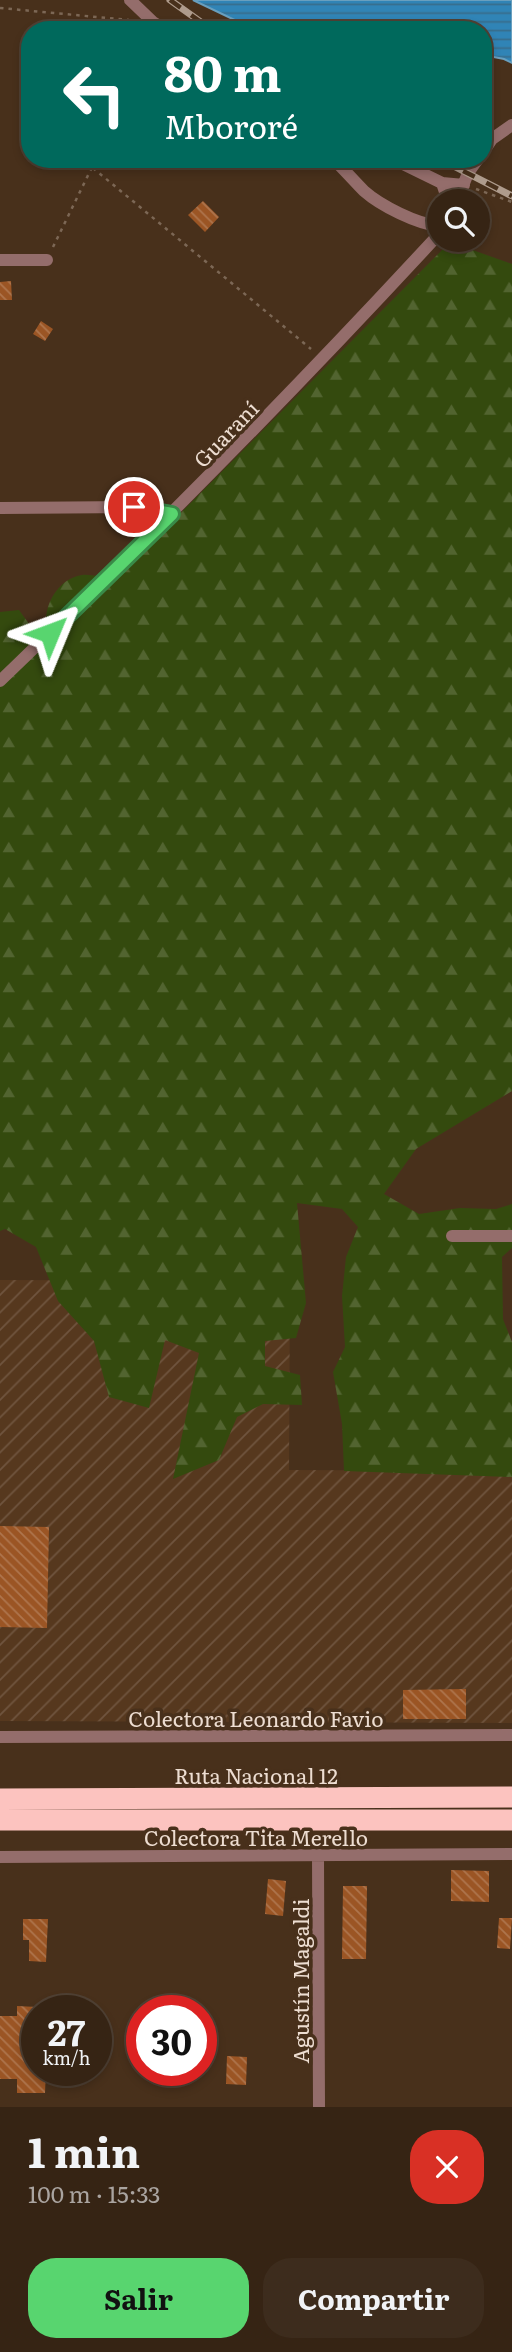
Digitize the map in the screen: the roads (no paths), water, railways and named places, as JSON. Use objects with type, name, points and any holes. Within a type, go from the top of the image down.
[{"type":"highway","name":"Ruta Nacional 12","points":[[0,1799],[512,1797]]},
{"type":"highway","points":[[0,1820],[512,1820]]},
{"type":"street","points":[[130,0],[154,21]]},
{"type":"street","points":[[492,139],[512,125]]},
{"type":"street","points":[[341,168],[367,193],[427,225]]},
{"type":"street","points":[[411,168],[442,183],[464,185]]},
{"type":"street","points":[[462,189],[473,168]]},
{"type":"street","points":[[442,183],[444,189]]},
{"type":"street","name":"Guaraní","points":[[0,681],[172,514],[324,359],[427,247]]},
{"type":"street","points":[[0,260],[47,260]]},
{"type":"street","points":[[0,508],[134,507],[172,514]]},
{"type":"street","points":[[452,1236],[512,1236]]},
{"type":"street","name":"Colectora Leonardo Favio","points":[[0,1737],[512,1735]]},
{"type":"street","name":"Colectora Tita Merello","points":[[0,1857],[512,1854]]},
{"type":"street","name":"Agustín Magaldi","points":[[318,1855],[318,2107]]},
{"type":"water","points":[[193,0],[512,0],[512,63],[492,57],[492,21],[237,21]]},
{"type":"railway","points":[[170,0],[199,21]]},
{"type":"railway","points":[[458,168],[512,196]]}]
